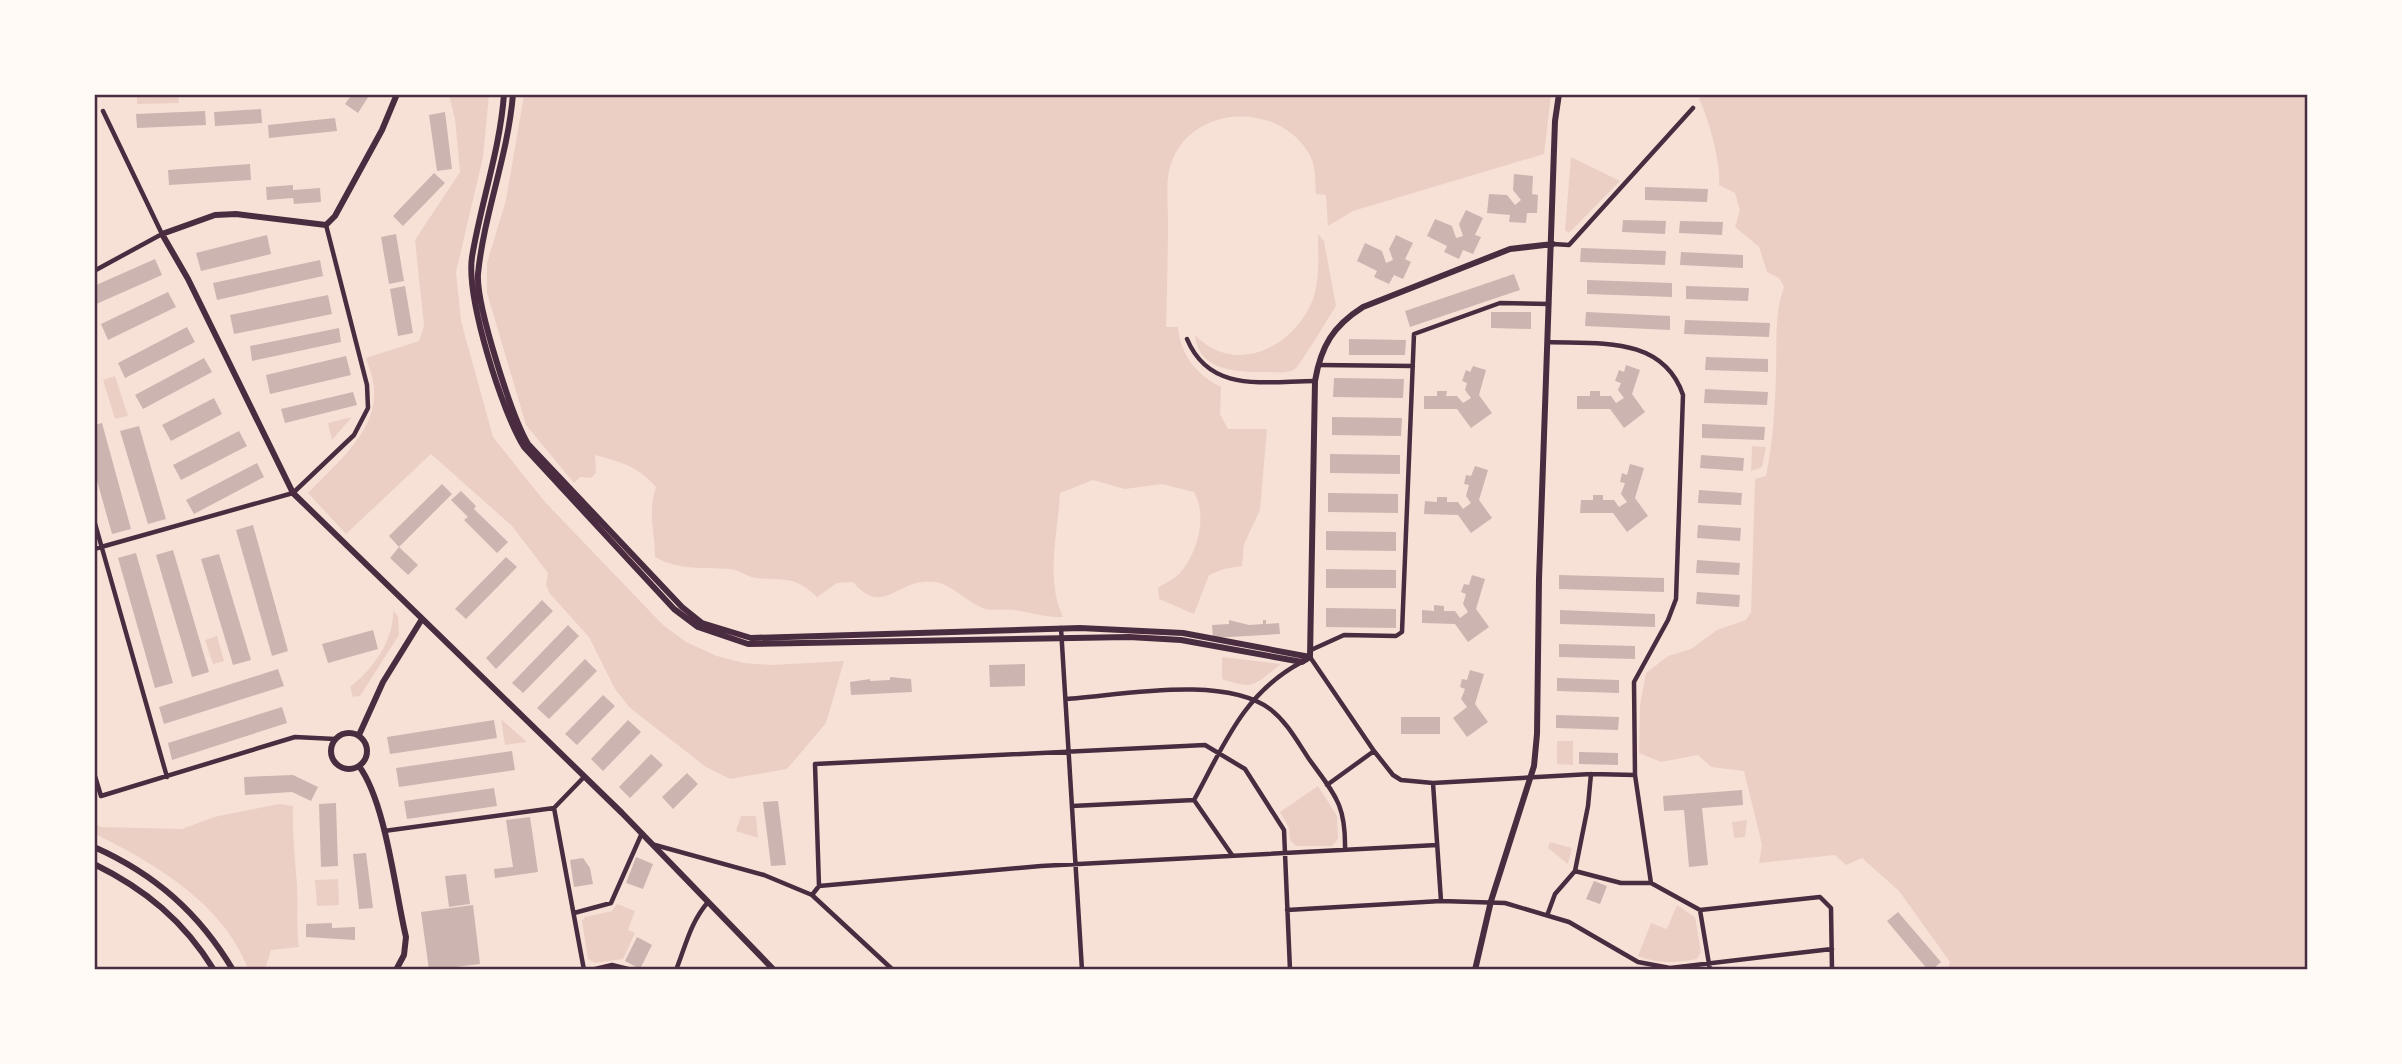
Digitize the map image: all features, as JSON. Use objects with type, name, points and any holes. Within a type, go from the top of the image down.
[{"type":"street","points":[[326,225],[335,216],[382,130],[397,94]]},
{"type":"street","points":[[504,94],[500,135],[471,275],[475,301],[511,426],[524,447],[674,609],[698,627],[748,644],[1062,637],[1181,640],[1302,662]]},
{"type":"street","points":[[513,94],[510,130],[478,278],[482,306],[517,425],[528,444],[682,607],[702,623],[751,638],[1061,628],[1183,633],[1310,653]]},
{"type":"street","points":[[1475,970],[1491,901],[1531,778],[1537,734],[1555,121],[1559,94]]},
{"type":"street","points":[[1635,775],[1591,774],[1412,783],[1393,775],[1374,751],[1310,653],[1315,381],[1326,340],[1346,317],[1363,307],[1510,249],[1569,245],[1693,108]]},
{"type":"street","points":[[103,111],[293,493],[642,833],[774,970]]},
{"type":"street","points":[[94,271],[162,234],[215,215],[236,214],[326,225]]},
{"type":"street","points":[[94,549],[293,493],[354,435],[368,408],[367,385],[326,225]]},
{"type":"street","points":[[1194,800],[1252,698],[1278,675],[1302,662],[1310,653],[1344,635],[1396,636],[1402,632],[1414,334],[1500,303],[1549,304]]},
{"type":"street","points":[[1187,339],[1203,366],[1231,380],[1315,381]]},
{"type":"street","points":[[1548,342],[1620,345],[1650,353],[1672,372],[1683,395],[1676,600],[1634,682],[1635,775],[1651,883]]},
{"type":"street","points":[[1318,365],[1413,366]]},
{"type":"street","points":[[94,520],[167,776]]},
{"type":"street","points":[[359,736],[383,682],[422,619]]},
{"type":"street","points":[[1061,628],[1082,970]]},
{"type":"street","points":[[1066,699],[1204,689],[1232,692],[1252,698],[1281,719],[1343,810],[1345,850]]},
{"type":"street","points":[[94,773],[101,796],[295,737],[335,739],[349,732],[359,736],[368,751],[359,766],[348,769],[333,760],[331,749],[335,739]]},
{"type":"street","points":[[820,886],[815,764],[1205,745],[1245,769],[1284,831],[1290,970]]},
{"type":"street","points":[[1327,785],[1374,751]]},
{"type":"street","points":[[359,766],[368,778],[383,832],[406,941],[400,968]]},
{"type":"street","points":[[1548,914],[1555,894],[1575,870],[1588,806],[1591,774]]},
{"type":"street","points":[[383,832],[554,808],[584,777]]},
{"type":"street","points":[[1433,783],[1441,901]]},
{"type":"street","points":[[1072,806],[1194,800]]},
{"type":"street","points":[[1194,800],[1232,855]]},
{"type":"street","points":[[554,808],[584,970]]},
{"type":"street","points":[[574,913],[611,903],[642,833]]},
{"type":"street","points":[[654,845],[764,875],[812,895],[893,970]]},
{"type":"street","points":[[812,895],[820,886],[1076,864],[1437,845]]},
{"type":"street","points":[[94,846],[148,876],[188,908],[214,937],[233,970]]},
{"type":"street","points":[[94,864],[137,887],[160,904],[202,951],[214,970]]},
{"type":"street","points":[[1575,870],[1621,883],[1651,883],[1700,910],[1820,897],[1830,908],[1832,970]]},
{"type":"street","points":[[1287,910],[1441,901],[1491,901],[1548,914],[1592,933],[1647,966],[1670,968],[1709,967],[1832,949]]},
{"type":"street","points":[[676,970],[686,936],[697,915],[708,902]]},
{"type":"street","points":[[1700,910],[1709,967]]},
{"type":"street","points":[[591,970],[612,965],[632,970]]},
{"type":"shaded area","points":[[524,94],[1551,95],[1544,154],[1353,211],[1328,226],[1326,195],[1316,194],[1311,157],[1293,135],[1274,123],[1253,117],[1232,117],[1211,122],[1192,133],[1178,149],[1168,177],[1166,327],[1178,327],[1182,347],[1191,363],[1221,387],[1220,414],[1228,429],[1267,429],[1260,510],[1244,544],[1242,566],[1209,575],[1194,614],[1159,599],[1158,588],[1181,572],[1196,543],[1200,511],[1194,492],[1162,484],[1125,489],[1093,480],[1060,493],[1054,572],[1063,617],[987,609],[948,586],[935,582],[911,585],[883,597],[874,597],[864,592],[853,582],[837,583],[817,597],[802,585],[789,580],[753,577],[730,569],[692,568],[673,564],[655,557],[652,514],[656,487],[642,474],[621,463],[595,455],[596,473],[591,478],[580,477],[574,483],[526,425],[487,293],[487,263],[506,200]]},
{"type":"shaded area","points":[[137,95],[178,95],[179,103],[137,104]]},
{"type":"shaded area","points":[[449,95],[489,95],[483,157],[456,272],[461,321],[493,437],[545,502],[663,625],[686,642],[717,656],[744,663],[771,665],[844,661],[826,723],[787,769],[730,779],[706,767],[630,708],[615,689],[589,637],[550,594],[546,585],[548,573],[512,526],[431,454],[346,534],[308,493],[352,447],[369,420],[374,390],[366,358],[419,341],[424,326],[415,240],[460,172],[455,119]]},
{"type":"shaded area","points":[[1702,95],[2307,95],[2307,969],[1948,969],[1950,962],[1899,891],[1862,858],[1846,865],[1835,855],[1759,863],[1762,845],[1744,771],[1711,767],[1698,755],[1661,762],[1639,753],[1640,705],[1646,673],[1668,656],[1691,649],[1717,630],[1746,620],[1751,612],[1755,479],[1766,476],[1773,425],[1777,319],[1784,287],[1779,278],[1767,272],[1759,247],[1735,227],[1740,210],[1735,193],[1719,185],[1714,141],[1699,99]]},
{"type":"shaded area","points":[[1571,157],[1620,181],[1569,233],[1565,230]]},
{"type":"shaded area","points":[[1318,234],[1324,241],[1336,306],[1298,366],[1289,372],[1246,372],[1222,368],[1204,357],[1198,348],[1195,335],[1211,347],[1228,354],[1245,355],[1278,343],[1293,331],[1313,299],[1317,283]]},
{"type":"shaded area","points":[[115,376],[128,416],[115,419],[103,380]]},
{"type":"shaded area","points":[[352,417],[332,440],[328,423]]},
{"type":"shaded area","points":[[1752,446],[1766,447],[1762,467],[1751,471]]},
{"type":"shaded area","points":[[393,611],[398,616],[399,635],[360,696],[353,697],[350,687],[374,663],[386,644]]},
{"type":"shaded area","points":[[217,636],[224,661],[213,664],[205,640]]},
{"type":"shaded area","points":[[1222,657],[1281,664],[1254,684],[1242,685],[1222,679]]},
{"type":"shaded area","points":[[501,719],[527,742],[505,745]]},
{"type":"shaded area","points":[[1557,741],[1573,741],[1573,765],[1557,764]]},
{"type":"shaded area","points":[[1318,786],[1337,816],[1338,839],[1332,846],[1296,846],[1290,840],[1289,828],[1280,812]]},
{"type":"shaded area","points":[[279,804],[293,806],[299,947],[271,950],[265,969],[248,969],[222,924],[184,888],[140,858],[95,834],[95,823],[100,827],[182,829],[214,817]]},
{"type":"shaded area","points":[[741,816],[756,816],[758,838],[736,831]]},
{"type":"shaded area","points":[[1747,820],[1745,837],[1734,838],[1732,822]]},
{"type":"shaded area","points":[[1550,842],[1572,848],[1568,864],[1548,848]]},
{"type":"shaded area","points":[[338,879],[339,905],[317,906],[315,880]]},
{"type":"shaded area","points":[[617,904],[635,911],[628,930],[635,933],[623,959],[595,963],[588,959],[582,921],[585,917],[612,911]]},
{"type":"shaded area","points":[[1677,905],[1695,917],[1701,952],[1697,959],[1668,962],[1638,956],[1651,923],[1667,929]]},
{"type":"building","points":[[352,94],[370,94],[358,113],[345,104]]},
{"type":"building","points":[[261,109],[262,123],[215,126],[214,112]]},
{"type":"building","points":[[205,111],[206,125],[137,128],[136,114]]},
{"type":"building","points":[[445,112],[452,169],[437,171],[429,115]]},
{"type":"building","points":[[335,118],[337,131],[269,138],[268,125]]},
{"type":"building","points":[[250,164],[251,180],[169,185],[168,170]]},
{"type":"building","points":[[434,173],[445,183],[403,226],[393,216]]},
{"type":"building","points":[[1514,174],[1533,176],[1532,194],[1538,195],[1537,213],[1527,213],[1526,223],[1509,222],[1510,215],[1487,213],[1489,194],[1507,195],[1515,205],[1521,200],[1513,190]]},
{"type":"building","points":[[293,185],[293,190],[320,188],[321,202],[294,204],[293,198],[267,200],[266,187]]},
{"type":"building","points":[[1645,187],[1708,189],[1707,202],[1645,200]]},
{"type":"building","points":[[1466,210],[1483,218],[1475,235],[1481,237],[1473,254],[1463,250],[1459,259],[1444,252],[1447,246],[1427,236],[1435,219],[1452,226],[1456,238],[1463,236],[1459,224]]},
{"type":"building","points":[[1623,220],[1666,221],[1665,234],[1622,232]]},
{"type":"building","points":[[1680,221],[1723,222],[1722,235],[1679,233]]},
{"type":"building","points":[[396,234],[404,281],[389,284],[381,237]]},
{"type":"building","points":[[267,235],[271,254],[201,271],[196,253]]},
{"type":"building","points":[[1396,235],[1413,243],[1405,259],[1411,262],[1403,279],[1394,275],[1389,284],[1374,277],[1377,271],[1357,261],[1365,243],[1382,251],[1386,263],[1393,260],[1389,249]]},
{"type":"building","points":[[1581,248],[1666,251],[1665,265],[1580,262]]},
{"type":"building","points":[[1681,252],[1743,255],[1743,268],[1680,265]]},
{"type":"building","points":[[155,259],[162,275],[94,305],[94,286]]},
{"type":"building","points":[[320,260],[323,276],[217,300],[213,283]]},
{"type":"building","points":[[1514,274],[1520,290],[1410,327],[1405,311]]},
{"type":"building","points":[[1587,280],[1672,283],[1672,297],[1587,294]]},
{"type":"building","points":[[405,286],[413,333],[398,336],[390,289]]},
{"type":"building","points":[[1686,286],[1749,288],[1748,301],[1686,299]]},
{"type":"building","points":[[168,292],[176,307],[108,340],[101,324]]},
{"type":"building","points":[[328,295],[332,314],[234,334],[230,315]]},
{"type":"building","points":[[1491,312],[1531,312],[1531,329],[1491,328]]},
{"type":"building","points":[[1586,312],[1670,316],[1670,330],[1585,326]]},
{"type":"building","points":[[1685,320],[1770,323],[1769,337],[1684,334]]},
{"type":"building","points":[[187,327],[195,342],[125,378],[118,363]]},
{"type":"building","points":[[339,328],[341,342],[252,361],[250,346]]},
{"type":"building","points":[[1349,339],[1406,340],[1405,355],[1349,355]]},
{"type":"building","points":[[346,356],[351,375],[270,394],[266,375]]},
{"type":"building","points":[[1706,357],[1768,359],[1768,372],[1705,370]]},
{"type":"building","points":[[204,358],[212,372],[143,409],[135,395]]},
{"type":"building","points":[[1626,365],[1640,370],[1632,394],[1645,412],[1624,428],[1610,409],[1577,409],[1577,396],[1590,396],[1590,391],[1600,391],[1600,396],[1611,396],[1616,403],[1624,398],[1618,390],[1621,383],[1615,381],[1619,370],[1624,372]]},
{"type":"building","points":[[1473,366],[1486,370],[1479,395],[1492,413],[1471,428],[1457,409],[1424,409],[1424,396],[1437,396],[1437,391],[1447,391],[1446,396],[1457,396],[1463,403],[1471,398],[1465,390],[1467,383],[1462,381],[1466,370],[1470,372]]},
{"type":"building","points":[[1334,378],[1404,379],[1403,398],[1333,397]]},
{"type":"building","points":[[1705,389],[1768,392],[1767,405],[1704,403]]},
{"type":"building","points":[[353,392],[357,405],[285,423],[281,409]]},
{"type":"building","points":[[214,398],[222,414],[171,441],[162,425]]},
{"type":"building","points":[[1332,417],[1402,418],[1401,436],[1332,435]]},
{"type":"building","points":[[102,423],[131,529],[112,534],[94,470],[94,425]]},
{"type":"building","points":[[1702,424],[1765,427],[1764,440],[1702,438]]},
{"type":"building","points":[[139,426],[166,519],[148,524],[120,431]]},
{"type":"building","points":[[239,431],[247,446],[181,480],[173,465]]},
{"type":"building","points":[[1330,454],[1400,455],[1400,474],[1330,473]]},
{"type":"building","points":[[1701,455],[1744,458],[1743,471],[1700,468]]},
{"type":"building","points":[[257,463],[264,477],[194,514],[186,500]]},
{"type":"building","points":[[1630,464],[1644,468],[1635,498],[1648,516],[1627,532],[1613,513],[1580,513],[1581,500],[1593,500],[1593,495],[1603,495],[1603,500],[1614,500],[1619,507],[1627,502],[1621,494],[1625,483],[1620,482],[1622,473],[1627,475]]},
{"type":"building","points":[[1475,466],[1488,470],[1479,500],[1492,518],[1471,533],[1458,515],[1424,514],[1425,501],[1437,502],[1437,497],[1447,497],[1447,502],[1458,502],[1463,509],[1471,503],[1466,496],[1469,485],[1464,484],[1466,475],[1471,476]]},
{"type":"building","points":[[442,484],[452,494],[399,547],[389,536]]},
{"type":"building","points":[[1699,490],[1742,493],[1741,505],[1698,503]]},
{"type":"building","points":[[461,491],[476,506],[474,509],[508,542],[497,553],[464,520],[468,517],[451,500]]},
{"type":"building","points":[[1328,493],[1398,494],[1398,513],[1328,512]]},
{"type":"building","points":[[253,525],[288,651],[272,656],[236,530]]},
{"type":"building","points":[[1698,525],[1741,528],[1740,541],[1697,538]]},
{"type":"building","points":[[1326,531],[1396,532],[1396,551],[1326,550]]},
{"type":"building","points":[[399,547],[418,565],[408,575],[390,558]]},
{"type":"building","points":[[173,550],[209,672],[192,677],[156,555]]},
{"type":"building","points":[[136,553],[173,683],[155,688],[118,558]]},
{"type":"building","points":[[219,554],[251,660],[233,665],[201,559]]},
{"type":"building","points":[[506,557],[517,567],[466,619],[455,609]]},
{"type":"building","points":[[1697,560],[1740,563],[1739,575],[1696,573]]},
{"type":"building","points":[[1326,569],[1396,570],[1396,588],[1326,588]]},
{"type":"building","points":[[1472,575],[1485,579],[1476,609],[1489,627],[1468,642],[1455,624],[1422,623],[1422,610],[1434,611],[1434,605],[1444,606],[1444,611],[1455,611],[1460,618],[1468,612],[1463,604],[1466,594],[1461,592],[1464,584],[1469,585]]},
{"type":"building","points":[[1559,575],[1664,578],[1664,592],[1559,589]]},
{"type":"building","points":[[1697,592],[1740,595],[1739,607],[1696,604]]},
{"type":"building","points":[[542,600],[553,611],[496,669],[486,658]]},
{"type":"building","points":[[1326,608],[1396,609],[1396,628],[1326,627]]},
{"type":"building","points":[[1560,610],[1655,614],[1655,627],[1560,624]]},
{"type":"building","points":[[1229,620],[1249,625],[1263,624],[1263,620],[1266,620],[1266,624],[1279,623],[1280,634],[1213,638],[1212,625],[1229,624]]},
{"type":"building","points":[[568,625],[579,636],[523,693],[512,683]]},
{"type":"building","points":[[373,630],[378,649],[328,663],[322,644]]},
{"type":"building","points":[[1559,644],[1635,646],[1635,659],[1559,657]]},
{"type":"building","points":[[585,659],[597,671],[549,719],[537,708]]},
{"type":"building","points":[[1025,664],[1025,686],[990,687],[989,665]]},
{"type":"building","points":[[278,669],[284,686],[164,724],[159,707]]},
{"type":"building","points":[[1470,670],[1484,674],[1475,704],[1488,722],[1467,737],[1453,718],[1467,707],[1461,699],[1465,689],[1460,687],[1462,679],[1467,680]]},
{"type":"building","points":[[890,677],[911,679],[912,692],[851,695],[850,682],[890,680]]},
{"type":"building","points":[[1557,678],[1619,680],[1619,693],[1557,691]]},
{"type":"building","points":[[603,695],[615,706],[577,745],[565,734]]},
{"type":"building","points":[[282,707],[287,723],[172,760],[168,743]]},
{"type":"building","points":[[1556,715],[1619,717],[1618,730],[1556,728]]},
{"type":"building","points":[[1401,717],[1440,717],[1440,734],[1401,734]]},
{"type":"building","points":[[494,720],[497,738],[390,754],[387,737]]},
{"type":"building","points":[[628,720],[641,732],[603,771],[591,759]]},
{"type":"building","points":[[512,751],[515,770],[399,787],[396,768]]},
{"type":"building","points":[[1579,752],[1618,753],[1618,765],[1579,764]]},
{"type":"building","points":[[651,754],[663,765],[630,798],[619,787]]},
{"type":"building","points":[[687,773],[698,784],[673,809],[662,797]]},
{"type":"building","points":[[293,775],[318,787],[311,801],[292,792],[245,795],[244,777]]},
{"type":"building","points":[[494,788],[497,806],[407,819],[404,801]]},
{"type":"building","points":[[1742,790],[1743,805],[1702,808],[1708,865],[1689,867],[1684,810],[1664,811],[1663,796]]},
{"type":"building","points":[[778,801],[786,865],[771,866],[763,802]]},
{"type":"building","points":[[336,803],[338,866],[321,867],[319,804]]},
{"type":"building","points":[[530,817],[538,872],[495,878],[494,869],[513,867],[506,820]]},
{"type":"building","points":[[366,853],[373,908],[359,909],[353,854]]},
{"type":"building","points":[[636,857],[653,864],[643,889],[626,883]]},
{"type":"building","points":[[583,858],[590,868],[593,884],[574,887],[570,860]]},
{"type":"building","points":[[466,874],[470,904],[449,907],[445,876]]},
{"type":"building","points":[[1594,881],[1607,886],[1600,904],[1586,899]]},
{"type":"building","points":[[473,905],[480,964],[429,970],[421,912]]},
{"type":"building","points":[[1898,912],[1941,962],[1932,970],[1928,970],[1887,921]]},
{"type":"building","points":[[332,923],[332,928],[355,927],[355,940],[306,937],[306,924]]},
{"type":"building","points":[[637,937],[652,945],[640,969],[625,961]]}]
